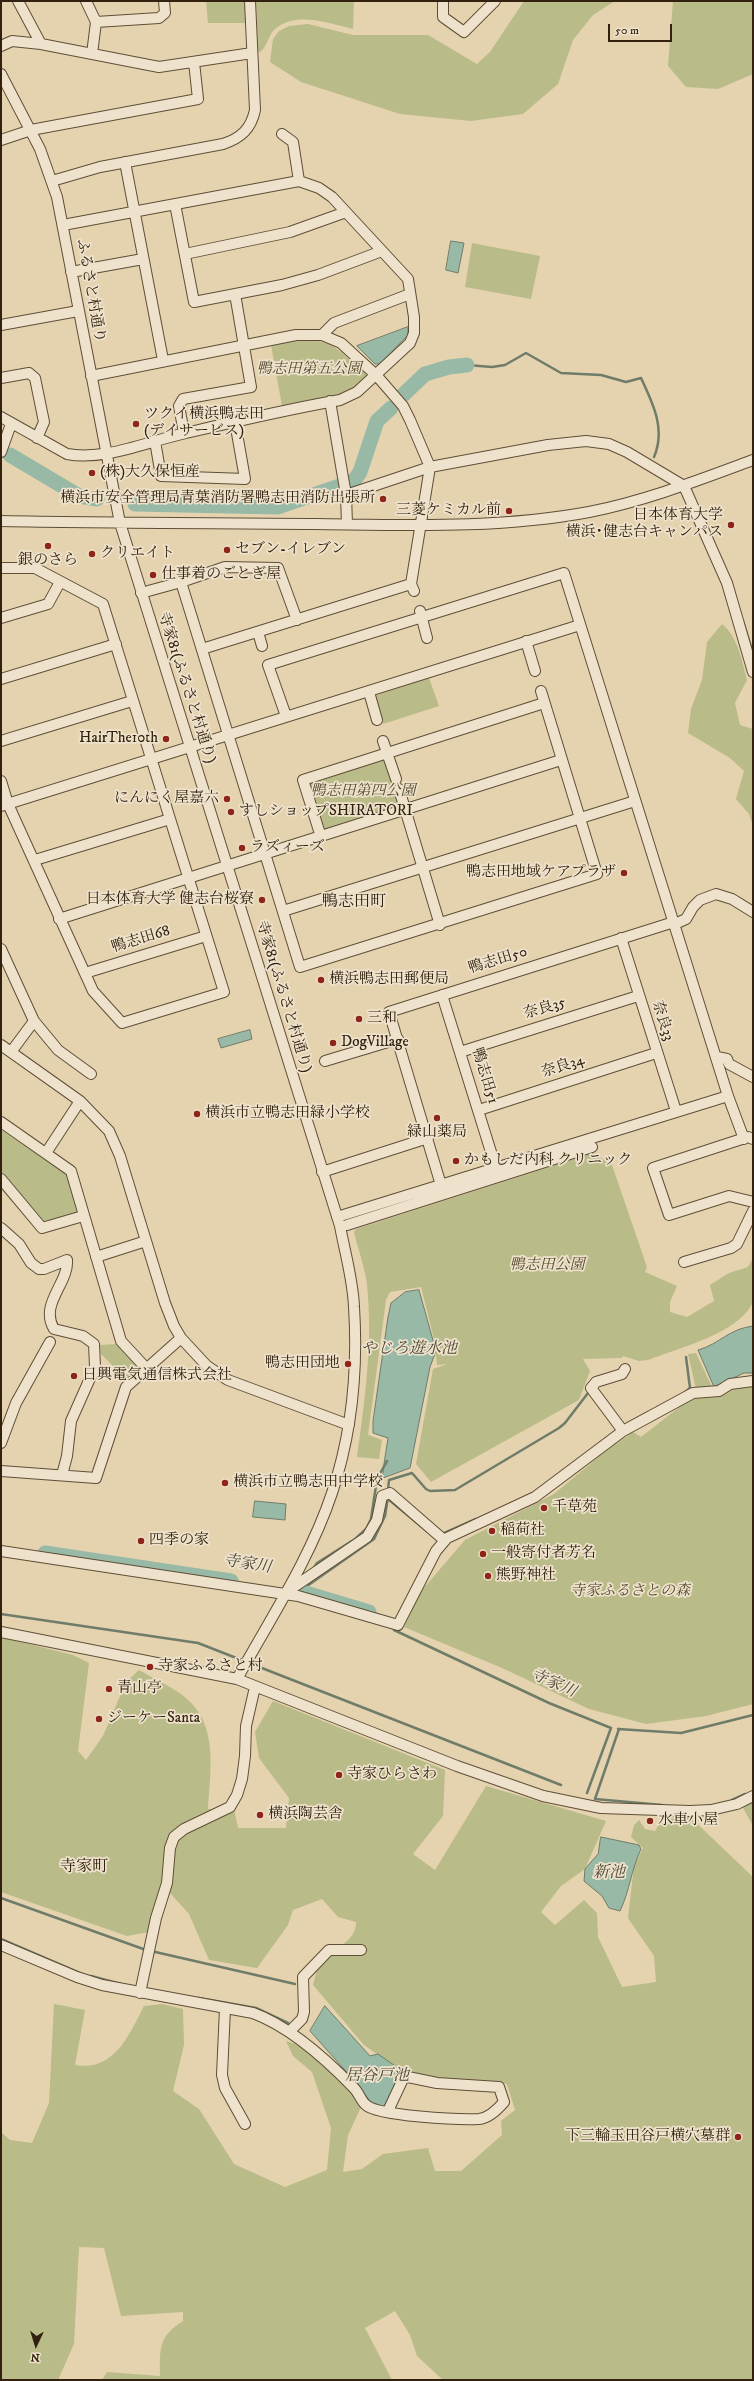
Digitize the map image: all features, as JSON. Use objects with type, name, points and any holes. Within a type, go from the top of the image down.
[{"type":"street","points":[[18,1],[41,44]]},
{"type":"street","points":[[86,1],[96,22],[92,54]]},
{"type":"street","points":[[96,22],[159,18],[165,13],[164,1]]},
{"type":"street","points":[[52,181],[125,162],[223,144],[235,140],[244,134],[252,122],[255,110],[250,1]]},
{"type":"street","points":[[443,1],[443,17],[464,32],[495,1]]},
{"type":"street","points":[[1,46],[12,41],[41,44],[160,67],[252,53]]},
{"type":"street","points":[[1,140],[31,130],[198,99],[194,62]]},
{"type":"street","name":"ふるさと村通り","points":[[1,74],[31,130],[52,181],[63,225],[78,311],[120,523]]},
{"type":"street","points":[[282,134],[293,142],[299,181]]},
{"type":"street","points":[[125,162],[163,360]]},
{"type":"street","points":[[1,417],[11,424],[67,454],[77,456],[106,453],[184,433],[330,401],[357,392],[377,376],[410,343],[414,334],[414,317],[408,279],[332,197],[319,188],[299,181],[175,204],[135,214],[63,225]]},
{"type":"street","points":[[175,204],[194,302],[318,275],[382,250]]},
{"type":"street","points":[[185,254],[290,232],[346,212]]},
{"type":"street","points":[[71,272],[143,259]]},
{"type":"street","points":[[184,433],[178,406],[183,399],[251,387],[245,344],[235,294]]},
{"type":"street","points":[[322,335],[334,323],[410,294]]},
{"type":"street","points":[[1,325],[78,311]]},
{"type":"street","points":[[91,376],[245,344],[296,335],[322,335],[341,343],[377,376],[403,406],[430,467],[420,526],[412,588],[297,620],[202,649]]},
{"type":"street","points":[[1,378],[28,373],[35,378],[44,422],[37,438]]},
{"type":"street","points":[[330,401],[345,488],[347,524]]},
{"type":"street","points":[[155,441],[161,476],[245,479],[235,422]]},
{"type":"street","points":[[1,452],[11,424]]},
{"type":"street","points":[[345,488],[430,467],[548,445],[586,441],[609,444],[627,452],[684,486],[727,583],[753,672]]},
{"type":"street","points":[[1,521],[420,526],[508,523],[596,510],[684,486],[753,460]]},
{"type":"street","name":"寺家81(ふるさと村通り)","points":[[120,523],[337,1217],[354,1301],[356,1347],[353,1394],[349,1425]]},
{"type":"street","points":[[142,593],[181,582],[225,566],[278,568],[297,620]]},
{"type":"street","points":[[1,568],[35,568],[103,604],[224,992],[122,1023],[93,991],[59,919],[35,860],[4,805],[1,781]]},
{"type":"street","points":[[286,716],[267,662],[421,614],[564,573],[728,1096],[748,1139],[653,1168],[669,1215],[729,1196],[753,1202]]},
{"type":"street","points":[[1,618],[48,604],[60,582]]},
{"type":"street","points":[[181,582],[300,967],[440,925],[598,874],[561,760],[541,691]]},
{"type":"street","points":[[421,614],[427,638]]},
{"type":"street","points":[[4,805],[227,734],[369,692],[580,625]]},
{"type":"street","points":[[258,632],[262,646]]},
{"type":"street","points":[[526,642],[535,671]]},
{"type":"street","points":[[1,679],[116,644]]},
{"type":"street","points":[[369,692],[377,720]]},
{"type":"street","points":[[1,741],[132,700]]},
{"type":"street","points":[[321,837],[303,780],[544,703]]},
{"type":"street","points":[[384,741],[440,925]]},
{"type":"street","points":[[59,919],[561,760]]},
{"type":"street","points":[[283,911],[635,801]]},
{"type":"street","points":[[35,860],[170,819]]},
{"type":"street","name":"鴨志田50","points":[[441,1185],[389,1012],[621,938],[686,919],[693,907],[700,900],[716,894],[732,899],[753,912]]},
{"type":"street","name":"鴨志田68","points":[[85,972],[206,936]]},
{"type":"street","name":"奈良33","points":[[621,938],[656,1053],[676,1111]]},
{"type":"street","points":[[1,949],[34,1021],[58,1050],[90,1074]]},
{"type":"street","name":"鴨志田51","points":[[442,995],[496,1168]]},
{"type":"street","name":"奈良35","points":[[460,1052],[638,996]]},
{"type":"street","points":[[11,1052],[34,1021]]},
{"type":"street","points":[[326,1061],[398,1039]]},
{"type":"street","points":[[1,1045],[80,1101],[109,1131],[114,1140],[165,1303],[181,1338],[207,1366],[228,1380],[349,1425],[328,1503],[285,1593],[237,1679]]},
{"type":"street","name":"奈良34","points":[[478,1110],[656,1053]]},
{"type":"street","points":[[717,1058],[727,1059],[729,1064],[753,1077]]},
{"type":"street","points":[[337,1217],[728,1096]]},
{"type":"street","points":[[46,1154],[80,1101]]},
{"type":"street","points":[[1,1122],[71,1171],[121,1341],[146,1368]]},
{"type":"street","points":[[322,1172],[428,1138]]},
{"type":"street","points":[[347,1224],[592,1147]]},
{"type":"street","points":[[1,1179],[42,1228],[83,1216]]},
{"type":"street","points":[[684,1262],[731,1248],[738,1244],[753,1211]]},
{"type":"street","points":[[1,1228],[19,1244],[31,1263],[39,1269],[44,1269],[67,1260],[66,1270],[51,1306],[51,1325],[54,1329],[83,1336],[94,1344],[95,1367],[71,1421],[67,1456],[62,1475]]},
{"type":"street","points":[[96,1257],[146,1241]]},
{"type":"street","points":[[1,1471],[96,1478],[122,1395],[126,1387],[181,1338]]},
{"type":"street","points":[[1,1443],[16,1403],[50,1342]]},
{"type":"street","points":[[623,1431],[591,1388],[596,1382],[622,1374],[625,1369]]},
{"type":"street","points":[[1,1551],[285,1593],[398,1625],[436,1551],[444,1540],[535,1497],[623,1431],[692,1394],[719,1392],[730,1384],[753,1381]]},
{"type":"street","points":[[285,1593],[367,1538],[377,1520],[382,1496],[390,1493],[444,1540]]},
{"type":"street","points":[[1,1632],[237,1679],[457,1766],[543,1796],[601,1808],[690,1811],[711,1810],[737,1804],[753,1796]]},
{"type":"street","points":[[140,1993],[156,1918],[167,1884],[170,1848],[174,1837],[184,1830],[230,1807],[237,1795],[243,1772],[246,1726],[255,1687]]},
{"type":"street","points":[[1,1945],[77,1977],[102,1985],[253,2013],[274,2021],[290,2031],[342,2076],[356,2090],[366,2105],[375,2110],[388,2111],[416,2117],[480,2119],[497,2110],[504,2102],[498,2088],[437,2083],[408,2077],[403,2079],[388,2111]]},
{"type":"street","points":[[290,2031],[302,2019],[304,2012],[303,1977],[316,1962],[329,1950],[361,1950]]},
{"type":"street","points":[[225,2008],[222,2075],[225,2088],[245,2124]]},
{"type":"green space","points":[[206,1],[245,1],[245,23],[208,23]]},
{"type":"green space","points":[[256,1],[354,1],[353,29],[313,20],[293,21],[283,24],[275,29],[265,47],[260,52],[258,51]]},
{"type":"green space","points":[[524,1],[615,1],[593,15],[573,40],[558,84],[523,114],[471,121],[400,114],[301,82],[270,62],[273,39],[279,31],[289,26],[308,24],[353,35],[428,35],[477,64],[490,52]]},
{"type":"green space","points":[[673,1],[753,1],[753,74],[718,89],[686,87],[668,66]]},
{"type":"green space","points":[[472,243],[540,256],[531,299],[465,287]]},
{"type":"green space","name":"鴨志田第五公園","points":[[298,339],[322,342],[330,345],[366,374],[366,380],[339,395],[282,406],[271,345]]},
{"type":"green space","points":[[722,624],[736,642],[747,680],[735,703],[740,725],[753,729],[753,826],[749,814],[736,799],[744,771],[730,758],[688,733],[691,709],[702,680],[707,642]]},
{"type":"green space","points":[[429,678],[439,706],[383,724],[374,696]]},
{"type":"green space","name":"鴨志田第四公園","points":[[383,758],[386,761],[400,805],[398,809],[330,831],[323,830],[308,786],[311,781]]},
{"type":"green space","points":[[5,1128],[68,1173],[78,1210],[75,1214],[43,1221],[1,1171],[1,1130]]},
{"type":"green space","name":"鴨志田公園","points":[[593,1153],[612,1165],[647,1267],[645,1272],[677,1286],[670,1302],[670,1312],[687,1317],[714,1301],[710,1285],[729,1273],[748,1267],[753,1258],[753,1300],[752,1304],[744,1315],[734,1324],[706,1339],[648,1360],[639,1361],[623,1356],[622,1358],[583,1359],[590,1371],[579,1400],[431,1482],[416,1464],[433,1369],[447,1364],[437,1365],[434,1339],[421,1287],[390,1292],[386,1300],[368,1435],[382,1440],[379,1459],[357,1457],[369,1349],[369,1306],[366,1279],[354,1232],[356,1229]]},
{"type":"green space","points":[[118,1344],[139,1365],[138,1371],[127,1380],[101,1354],[100,1345]]},
{"type":"green space","points":[[696,1353],[712,1387],[696,1389],[688,1354]]},
{"type":"green space","name":"寺家ふるさとの森","points":[[753,1379],[753,1704],[706,1716],[646,1724],[589,1709],[502,1668],[404,1627],[422,1590],[465,1540],[554,1494],[602,1454],[633,1432],[641,1437],[691,1398]]},
{"type":"green space","points":[[1,1637],[73,1655],[89,1663],[78,1751],[86,1760],[103,1736],[126,1682],[139,1670],[186,1698],[197,1709],[204,1722],[208,1735],[211,1765],[208,1809],[234,1809],[238,1828],[286,1828],[289,1798],[259,1758],[255,1732],[273,1701],[445,1770],[443,1816],[413,1854],[435,1870],[486,1786],[606,1821],[585,1869],[561,1886],[541,1912],[555,1925],[584,1900],[597,1913],[598,1937],[622,1987],[656,1982],[654,1956],[628,1918],[634,1866],[643,1848],[631,1837],[634,1825],[639,1820],[645,1829],[655,1831],[662,1820],[689,1816],[753,1877],[753,2380],[443,2380],[417,2356],[410,2335],[395,2311],[365,2328],[392,2380],[102,2380],[107,2372],[160,2376],[162,2344],[169,2332],[183,2321],[183,2312],[121,2316],[104,2248],[79,2247],[74,2344],[58,2380],[1,2380],[1,2132],[10,2140],[32,2143],[49,2103],[54,2004],[85,2010],[75,2065],[89,2066],[100,2063],[110,2057],[118,2049],[126,2039],[144,2006],[162,2004],[183,2009],[184,2045],[173,2091],[199,2109],[234,2164],[285,2187],[327,2170],[331,2128],[312,2072],[293,2056],[286,2041],[305,2047],[354,2093],[361,2107],[348,2135],[343,2172],[362,2169],[383,2154],[428,2148],[435,2171],[461,2171],[502,2135],[501,2121],[515,2110],[507,2084],[452,2081],[405,2074],[364,2045],[313,1985],[320,1964],[348,1940],[355,1929],[356,1922],[338,1917],[322,1899],[293,1910],[288,1925],[257,1968],[209,1960],[189,1914],[170,1893],[149,1932],[127,1936],[1,1892]]},
{"type":"green space","points":[[753,1802],[753,1826],[742,1806]]},
{"type":"water","points":[[451,241],[464,243],[458,273],[446,270]]},
{"type":"water","points":[[408,327],[408,335],[380,364],[375,364],[357,346]]},
{"type":"water","points":[[250,1030],[252,1039],[221,1048],[218,1039]]},
{"type":"water","name":"やじろ遊水池","points":[[419,1290],[436,1351],[430,1367],[410,1468],[383,1478],[388,1438],[373,1433],[373,1421],[388,1317],[391,1303],[405,1292]]},
{"type":"water","points":[[753,1326],[753,1373],[744,1373],[714,1387],[698,1350],[712,1344],[730,1333]]},
{"type":"water","points":[[255,1501],[286,1504],[285,1520],[253,1517]]},
{"type":"water","name":"新池","points":[[601,1837],[639,1845],[641,1849],[620,1911],[609,1908],[602,1896],[584,1881],[585,1869],[598,1854]]},
{"type":"water","name":"居谷戸池","points":[[325,2006],[370,2056],[378,2054],[401,2070],[385,2107],[376,2107],[371,2103],[360,2087],[310,2031]]},
{"type":"waterway","points":[[467,365],[492,367],[505,365],[526,353],[561,373],[601,375],[626,382],[641,378],[654,407],[658,427],[659,436],[654,457]]},
{"type":"waterway","points":[[403,395],[425,374],[449,367],[467,365]]},
{"type":"waterway","points":[[135,504],[278,507],[354,481],[360,472],[377,421],[391,408]]},
{"type":"waterway","points":[[10,455],[79,496],[97,499]]},
{"type":"waterway","points":[[743,621],[752,650]]},
{"type":"waterway","points":[[684,1393],[690,1388],[686,1357]]},
{"type":"waterway","points":[[388,1490],[389,1480],[412,1473],[426,1489],[430,1491],[455,1490],[559,1428],[565,1423],[588,1393]]},
{"type":"waterway","points":[[626,1424],[648,1412]]},
{"type":"waterway","points":[[313,1569],[317,1563],[355,1539],[366,1529],[371,1519],[377,1479],[387,1461]]},
{"type":"waterway","points":[[300,1591],[374,1539],[385,1516],[388,1497]]},
{"type":"waterway","points":[[388,1499],[428,1532]]},
{"type":"waterway","points":[[442,1534],[476,1519]]},
{"type":"waterway","name":"寺家川","points":[[45,1553],[231,1581]]},
{"type":"waterway","name":"寺家川","points":[[302,1592],[369,1612]]},
{"type":"waterway","points":[[1,1614],[198,1643],[244,1661]]},
{"type":"waterway","name":"寺家川","points":[[394,1630],[549,1703],[611,1728]]},
{"type":"waterway","points":[[249,1663],[561,1785]]},
{"type":"waterway","name":"寺家川","points":[[618,1729],[681,1733],[753,1715]]},
{"type":"waterway","points":[[587,1793],[611,1728]]},
{"type":"waterway","points":[[619,1729],[595,1799],[662,1805]]},
{"type":"waterway","points":[[732,1800],[745,1794]]},
{"type":"waterway","points":[[1,1898],[146,1950]]},
{"type":"waterway","points":[[1,1939],[82,1974]]},
{"type":"waterway","points":[[151,1951],[295,1984]]},
{"type":"waterway","points":[[91,1976],[121,1984]]},
{"type":"waterway","points":[[199,1998],[256,2008],[288,2023]]},
{"type":"place","name":"ツクイ横浜鴨志田 (デイサービス)","points":[[136,424]]},
{"type":"place","name":"(株)大久保恒産","points":[[92,473]]},
{"type":"place","name":"横浜市安全管理局青葉消防署鴨志田消防出張所","points":[[383,499]]},
{"type":"place","name":"三菱ケミカル前","points":[[509,511]]},
{"type":"place","name":"日本体育大学 横浜･健志台キャンパス","points":[[731,525]]},
{"type":"place","name":"銀のさら","points":[[48,546]]},
{"type":"place","name":"セブン-イレブン","points":[[227,550]]},
{"type":"place","name":"クリエイト","points":[[92,554]]},
{"type":"place","name":"仕事着のごとぎ屋","points":[[153,575]]},
{"type":"place","name":"HairThe10th","points":[[166,739]]},
{"type":"place","name":"にんにく屋嘉六","points":[[227,799]]},
{"type":"place","name":"すしショップSHIRATORI","points":[[231,812]]},
{"type":"place","name":"ラズィーズ","points":[[242,848]]},
{"type":"place","name":"鴨志田地域ケアプラザ","points":[[624,873]]},
{"type":"place","name":"日本体育大学 健志台桜寮","points":[[262,900]]},
{"type":"place","name":"横浜鴨志田郵便局","points":[[321,980]]},
{"type":"place","name":"三和","points":[[359,1019]]},
{"type":"place","name":"DogVillage","points":[[333,1043]]},
{"type":"place","name":"横浜市立鴨志田緑小学校","points":[[197,1114]]},
{"type":"place","name":"緑山薬局","points":[[437,1118]]},
{"type":"place","name":"かもしだ内科 クリニック","points":[[456,1161]]},
{"type":"place","name":"鴨志田団地","points":[[348,1364]]},
{"type":"place","name":"日興電気通信株式会社","points":[[74,1376]]},
{"type":"place","name":"横浜市立鴨志田中学校","points":[[225,1483]]},
{"type":"place","name":"千草苑","points":[[544,1508]]},
{"type":"place","name":"稲荷社","points":[[492,1531]]},
{"type":"place","name":"四季の家","points":[[141,1541]]},
{"type":"place","name":"一般寄付者芳名","points":[[483,1554]]},
{"type":"place","name":"熊野神社","points":[[488,1576]]},
{"type":"place","name":"寺家ふるさと村","points":[[150,1667]]},
{"type":"place","name":"青山亭","points":[[109,1689]]},
{"type":"place","name":"ジーケーSanta","points":[[99,1719]]},
{"type":"place","name":"寺家ひらさわ","points":[[339,1775]]},
{"type":"place","name":"横浜陶芸舎","points":[[260,1815]]},
{"type":"place","name":"水車小屋","points":[[650,1821]]},
{"type":"place","name":"下三輪玉田谷戸横穴墓群","points":[[738,2137]]},
{"type":"district","name":"鴨志田町","points":[[354,903]]},
{"type":"district","name":"寺家町","points":[[84,1868]]}]
